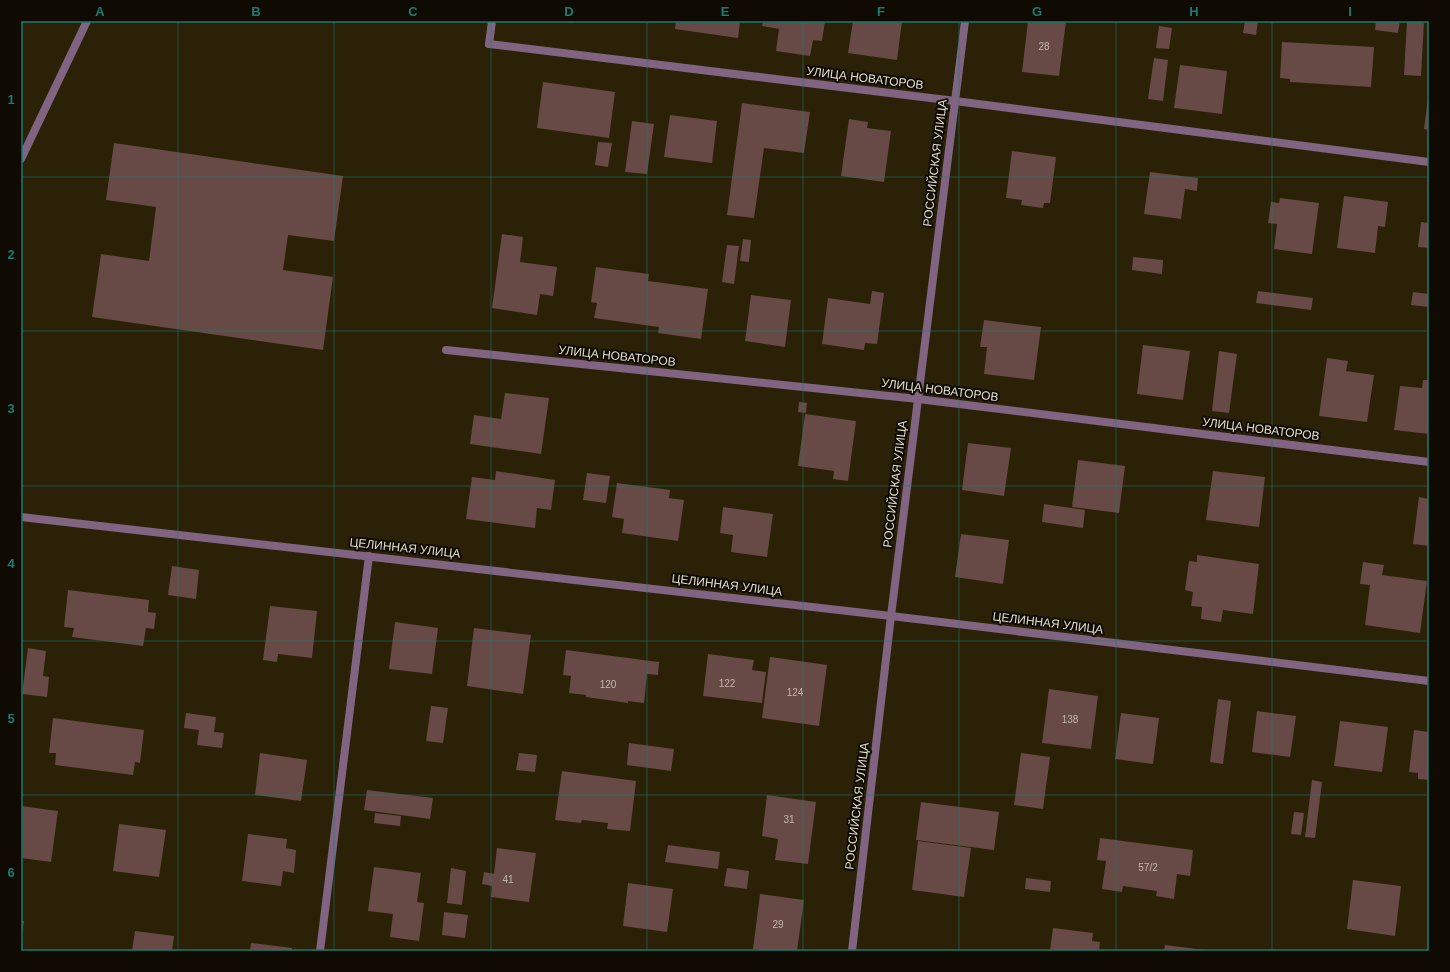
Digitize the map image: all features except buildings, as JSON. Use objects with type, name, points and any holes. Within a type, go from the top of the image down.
[{"type":"street","points":[[21,159],[87,21]]},
{"type":"street","name":"УЛИЦА НОВАТОРОВ","points":[[492,21],[488,44],[955,100],[1429,162]]},
{"type":"street","name":"РОССИЙСКАЯ УЛИЦА","points":[[852,951],[891,616],[965,21]]},
{"type":"street","name":"УЛИЦА НОВАТОРОВ","points":[[446,350],[918,399],[1429,462]]},
{"type":"street","name":"ЦЕЛИННАЯ УЛИЦА","points":[[21,517],[891,616],[1429,681]]},
{"type":"street","points":[[320,951],[369,556]]}]
